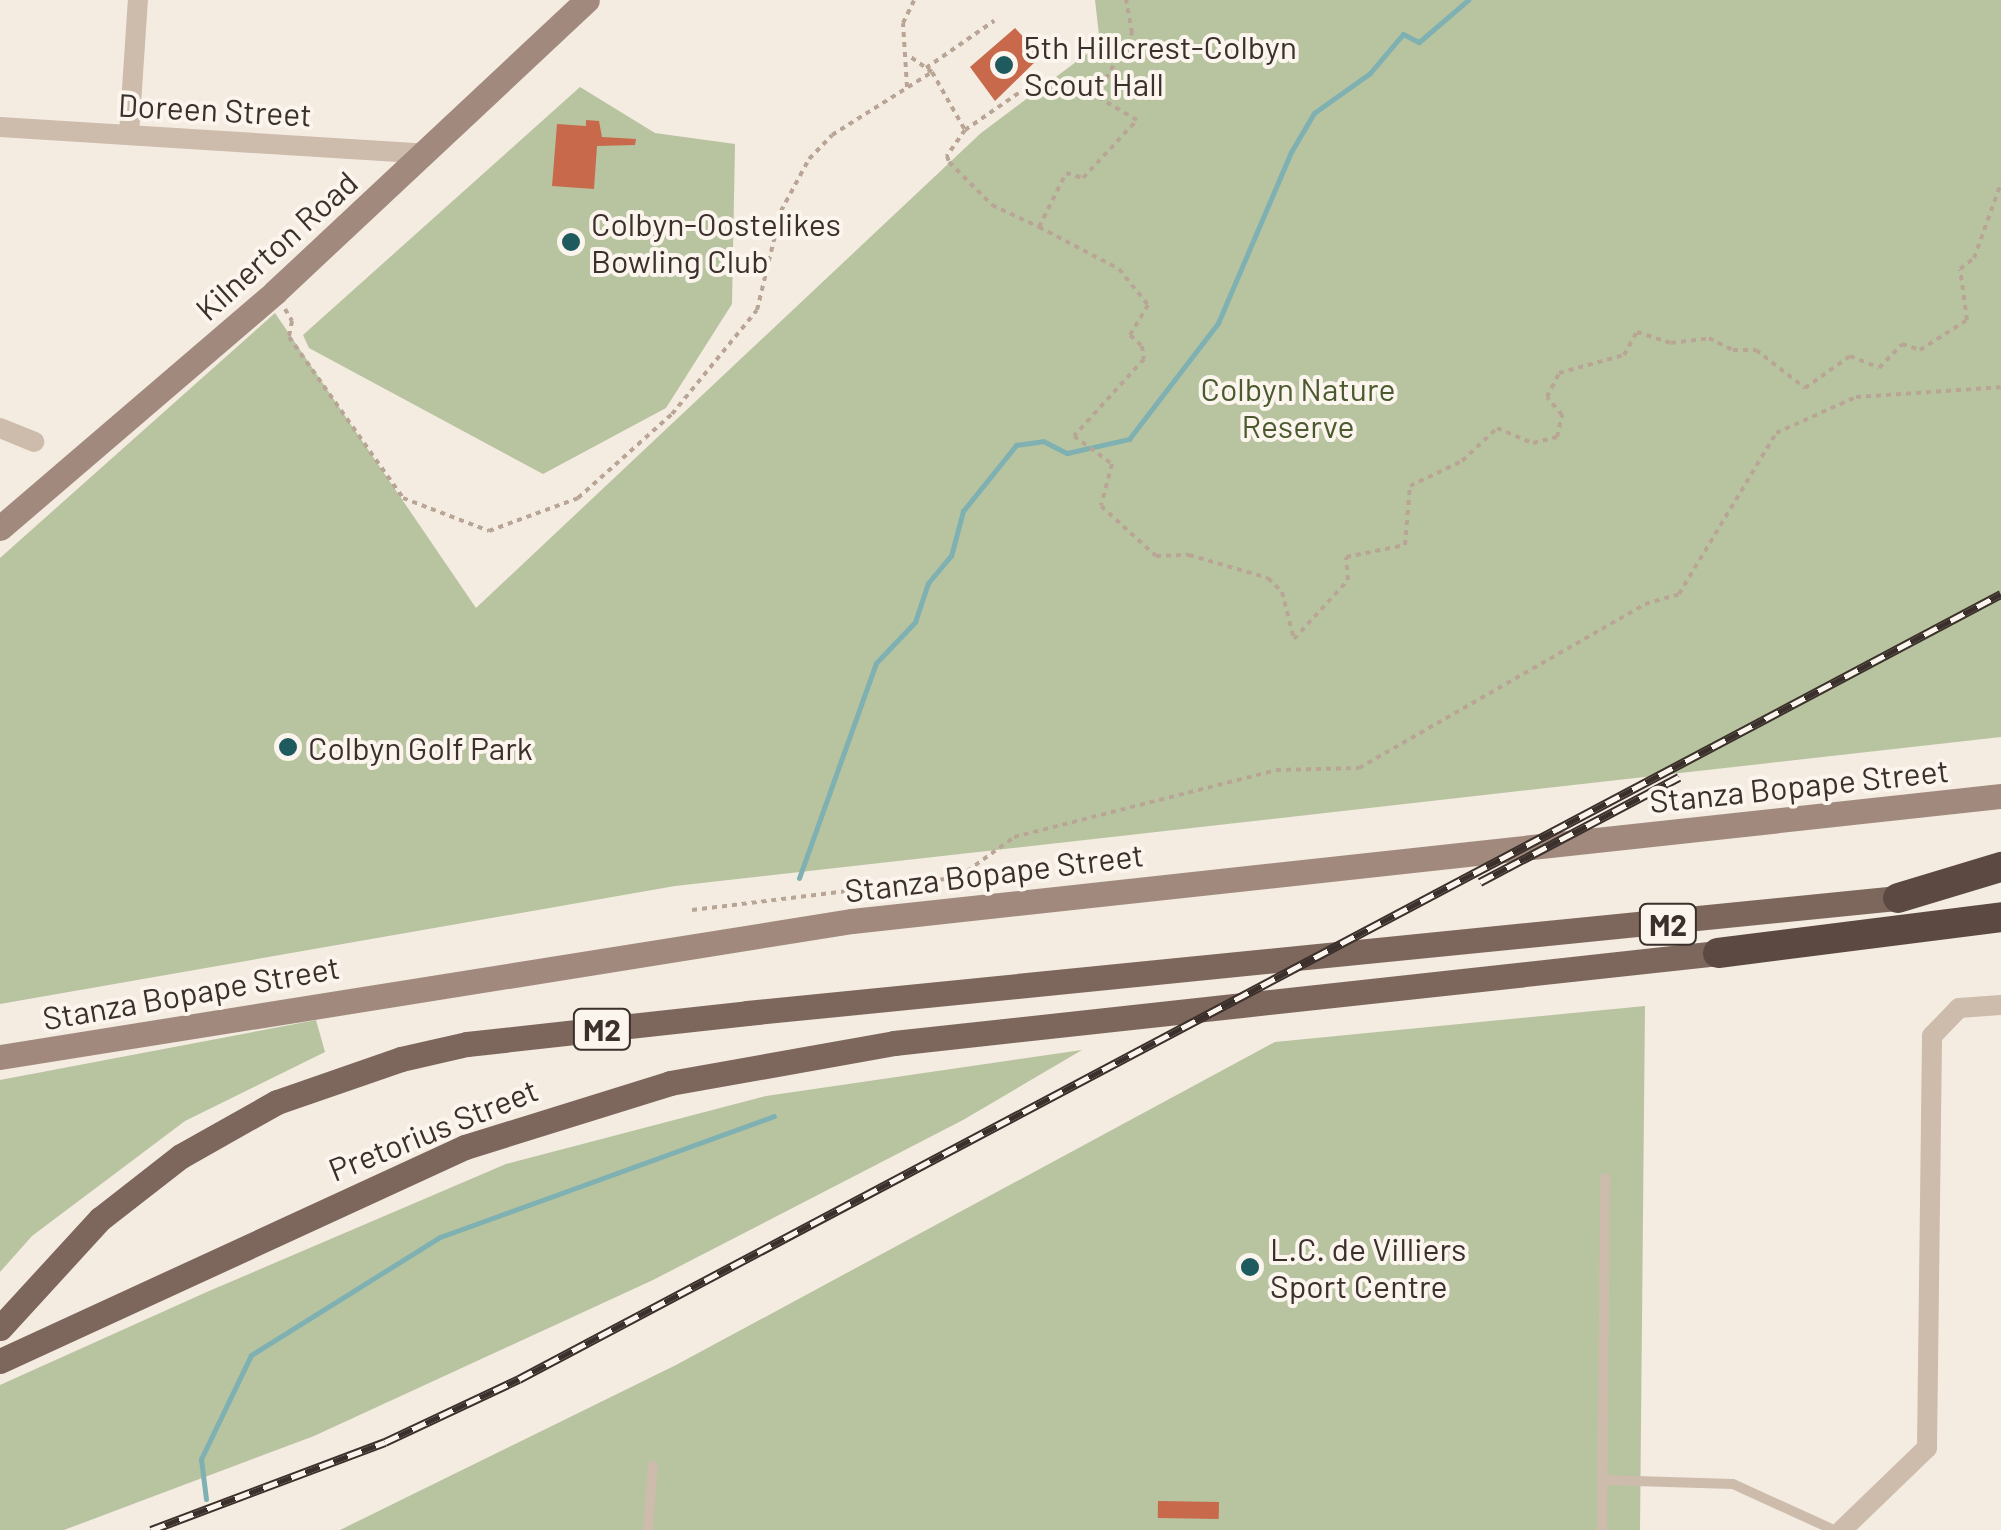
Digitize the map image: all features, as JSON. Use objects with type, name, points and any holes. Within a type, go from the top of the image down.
[{"type":"highway","points":[[1898,898],[2001,868]]},
{"type":"highway","name":"M2","points":[[1898,898],[2001,882]]},
{"type":"highway","name":"M2","points":[[1718,952],[2001,917]]},
{"type":"highway","points":[[1718,952],[2001,934]]},
{"type":"main road","name":"Kilnerton Road","points":[[0,528],[426,154],[586,0]]},
{"type":"main road","name":"Stanza Bopape Street","points":[[0,1056],[731,938],[1457,853],[2001,796]]},
{"type":"main road","name":"M2","points":[[0,1328],[48,1272],[134,1190],[228,1127],[277,1102],[401,1058],[467,1044],[747,1012],[1898,898]]},
{"type":"main road","name":"Pretorius Street","points":[[0,1361],[291,1222],[573,1110],[783,1060],[1718,952]]},
{"type":"street","points":[[130,134],[138,0]]},
{"type":"street","name":"Doreen Street","points":[[0,127],[426,154]]},
{"type":"street","points":[[0,428],[34,442]]},
{"type":"street","points":[[1842,1530],[1927,1448],[1932,1036],[1959,1008],[2001,1006]]},
{"type":"lane","points":[[1602,1530],[1605,1178]]},
{"type":"lane","points":[[648,1530],[653,1465]]},
{"type":"lane","points":[[1603,1480],[1734,1484],[1834,1530]]},
{"type":"path","points":[[908,86],[904,22],[914,0]]},
{"type":"path","points":[[1039,227],[1066,173],[1083,178],[1137,120],[1096,96],[1132,33],[1126,0]]},
{"type":"path","points":[[292,320],[289,337],[404,498],[489,531],[578,498],[672,414],[757,310],[781,210],[809,159],[832,135],[908,86],[994,21]]},
{"type":"path","points":[[908,56],[929,70],[966,130]]},
{"type":"path","points":[[1022,90],[966,130],[947,156],[992,204],[1120,268],[1130,291],[1148,305],[1130,335],[1142,346],[1144,359],[1074,436],[1112,464],[1101,506],[1156,556],[1189,555],[1268,578],[1282,592],[1294,639],[1348,580],[1346,557],[1405,546],[1410,486],[1462,462],[1497,428],[1533,444],[1557,438],[1562,415],[1547,396],[1559,372],[1624,355],[1637,332],[1671,343],[1708,338],[1733,350],[1756,350],[1805,388],[1850,356],[1879,368],[1902,344],[1920,350],[1966,320],[1960,269],[1974,258],[2001,183]]},
{"type":"path","points":[[692,910],[959,876],[1014,837],[1276,770],[1359,768],[1645,604],[1679,594],[1776,433],[1856,397],[2001,387]]},
{"type":"green space","name":"Colbyn Nature Reserve","points":[[1095,0],[2001,0],[2001,737],[675,886],[0,1004],[0,558],[275,313],[476,608],[981,133],[1100,44]]},
{"type":"green space","name":"Colbyn-Oostelikes Bowling Club","points":[[580,87],[655,133],[735,144],[732,304],[666,408],[543,474],[309,348],[303,335]]},
{"type":"green space","name":"L.C. de Villiers Sport Centre","points":[[1645,1006],[1640,1530],[340,1530],[676,1365],[1275,1042]]},
{"type":"green space","points":[[316,1020],[325,1052],[185,1121],[32,1236],[0,1272],[0,1080]]},
{"type":"green space","points":[[1082,1050],[963,1120],[653,1280],[314,1436],[64,1530],[0,1530],[0,1385],[209,1291],[506,1164],[766,1096]]},
{"type":"building","name":"5th Hillcrest-Colbyn Scout Hall","points":[[1015,28],[1041,56],[995,101],[970,67]]},
{"type":"building","points":[[586,120],[599,121],[602,137],[636,139],[635,145],[597,146],[594,189],[552,186],[557,124],[586,126]]},
{"type":"building","points":[[1158,1501],[1219,1502],[1219,1519],[1158,1518]]},
{"type":"waterway","points":[[799,878],[876,663],[915,622],[928,583],[951,556],[963,511],[1016,445],[1043,441],[1067,453],[1129,439],[1218,323],[1291,152],[1314,113],[1370,73],[1403,34],[1419,42],[1468,0]]},
{"type":"waterway","points":[[206,1499],[201,1459],[251,1355],[440,1237],[774,1116]]},
{"type":"railway","points":[[151,1530],[385,1442],[519,1379],[2001,594]]},
{"type":"railway","points":[[1480,882],[1679,777]]},
{"type":"place","name":"5th Hillcrest-Colbyn Scout Hall","points":[[1004,65]]},
{"type":"place","name":"Colbyn-Oostelikes Bowling Club","points":[[571,242]]},
{"type":"place","name":"Colbyn Golf Park","points":[[288,747]]},
{"type":"place","name":"L.C. de Villiers Sport Centre","points":[[1250,1267]]}]
